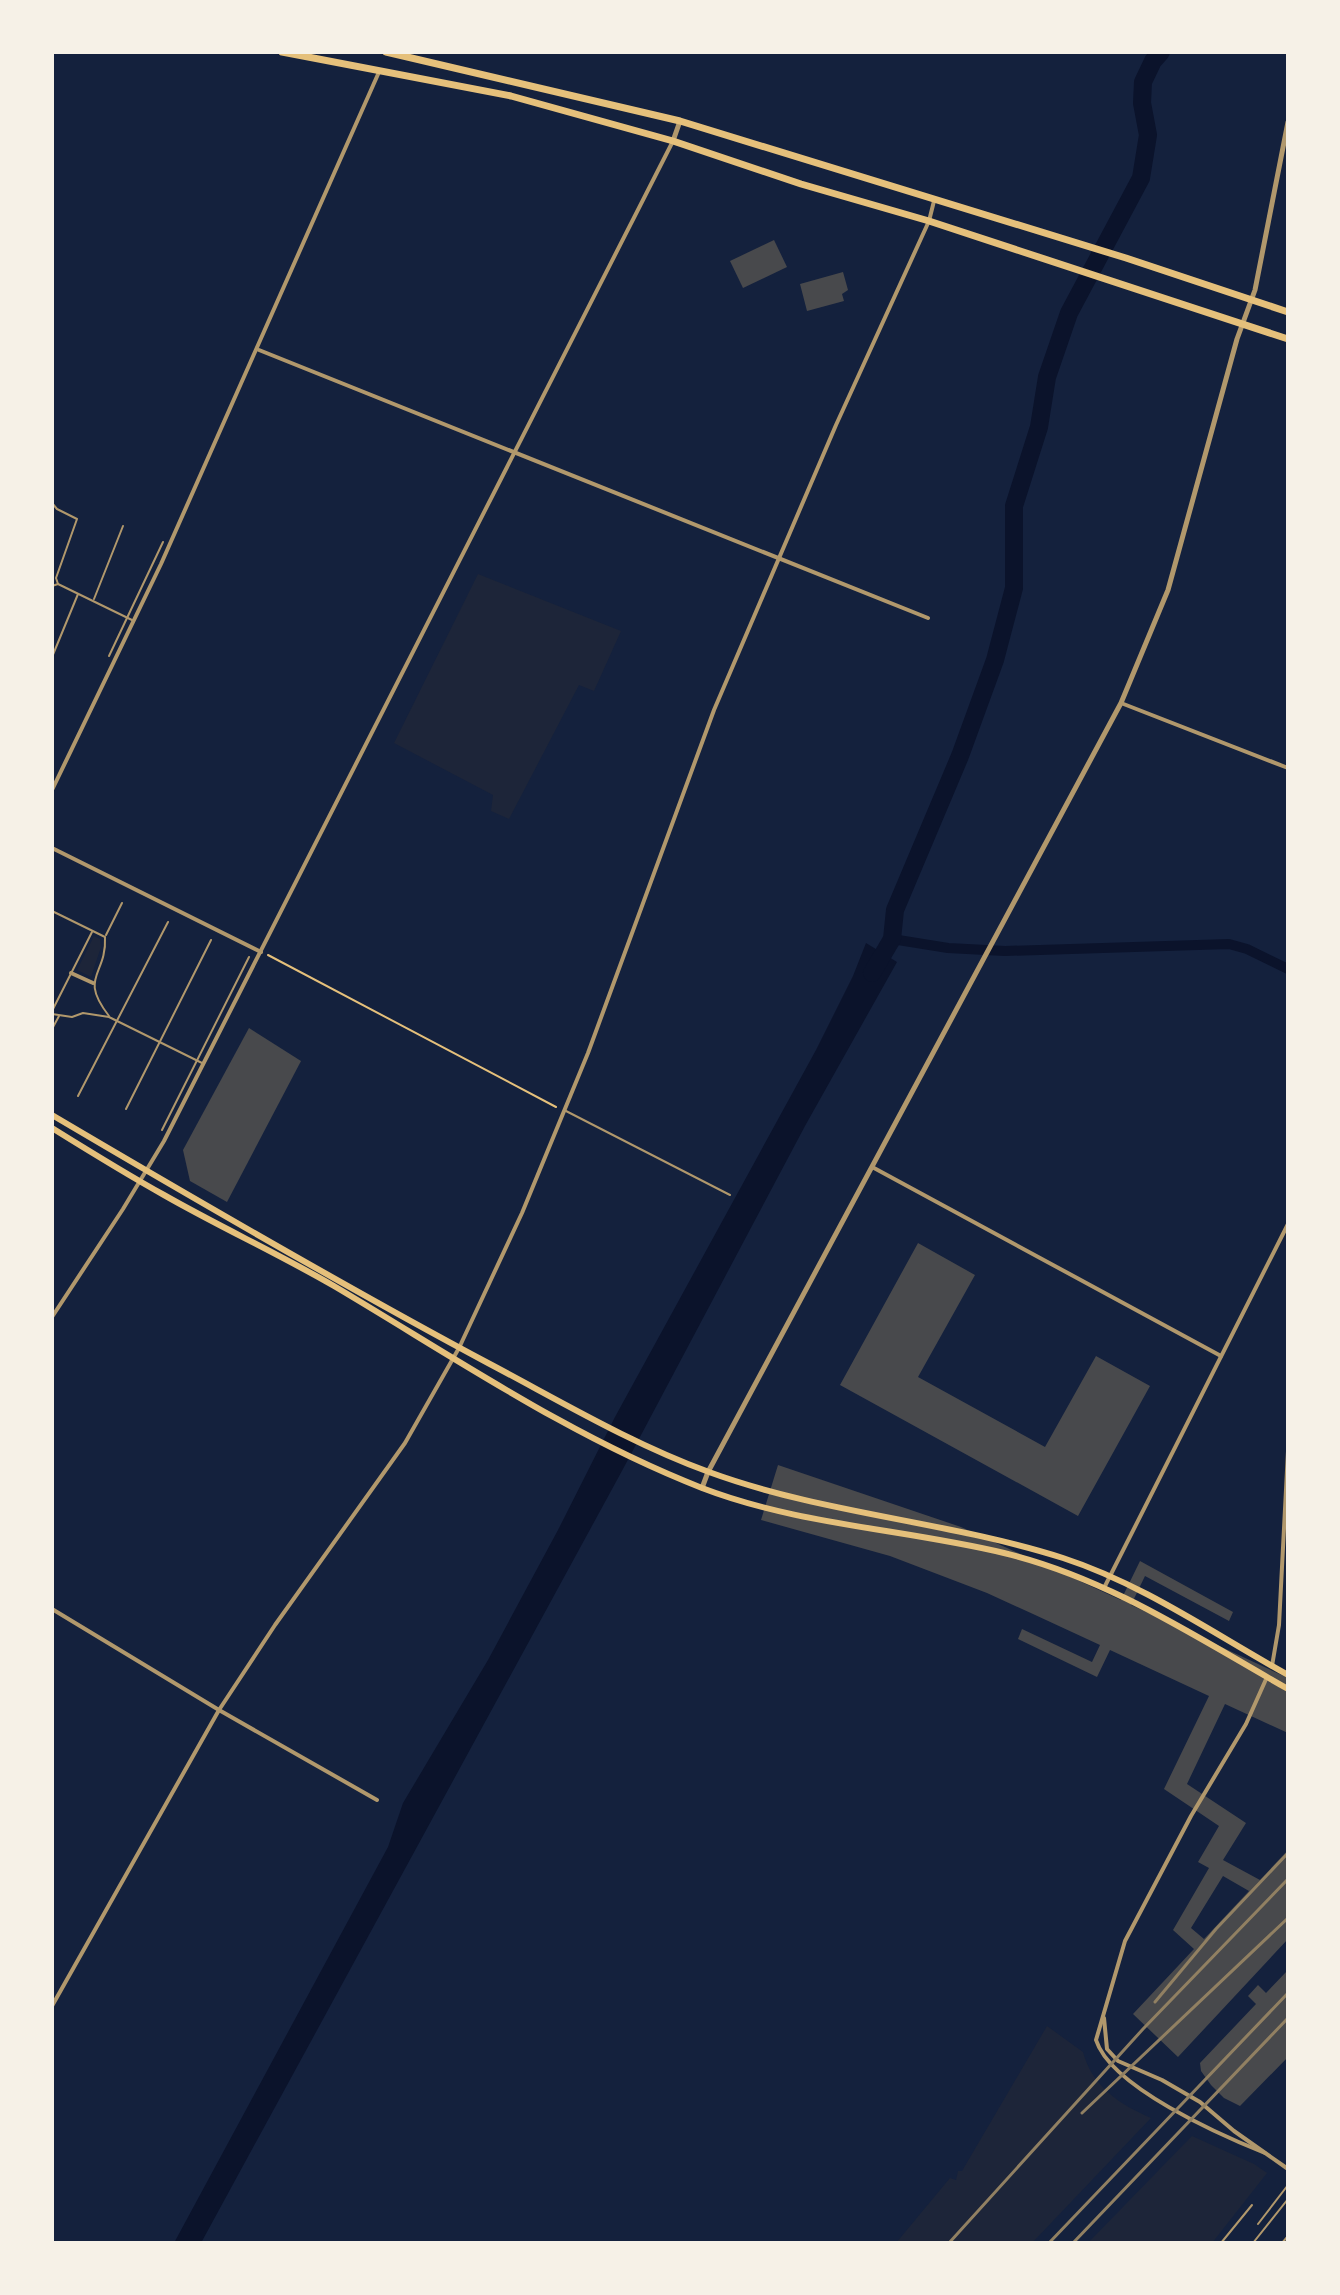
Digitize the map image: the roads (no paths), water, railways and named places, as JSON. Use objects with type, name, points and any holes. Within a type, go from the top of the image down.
[{"type":"main road","points":[[282,52],[511,96],[673,141],[1288,339]]},
{"type":"main road","points":[[386,52],[680,121],[1085,245],[1288,312]]},
{"type":"main road","points":[[52,1115],[419,1327],[653,1448],[708,1472],[769,1491],[1001,1541],[1063,1558],[1110,1576],[1288,1675]]},
{"type":"main road","points":[[52,1128],[141,1181],[333,1286],[452,1360],[646,1463],[702,1488],[811,1518],[1004,1553],[1055,1568],[1149,1609],[1288,1689]]},
{"type":"street","points":[[52,790],[258,350],[379,69]]},
{"type":"street","points":[[52,1317],[147,1171],[673,141],[680,121]]},
{"type":"street","points":[[702,1488],[1121,703],[1168,590],[1252,300],[1262,265],[1288,122]]},
{"type":"street","points":[[52,2006],[219,1710],[275,1625],[405,1443],[459,1348],[522,1213],[564,1111],[714,710],[778,558],[929,221],[935,199]]},
{"type":"street","points":[[258,350],[928,618]]},
{"type":"street","points":[[1121,703],[1288,768]]},
{"type":"street","points":[[52,848],[261,952]]},
{"type":"street","points":[[71,973],[93,983]]},
{"type":"street","points":[[874,1168],[1221,1356]]},
{"type":"street","points":[[1104,1588],[1288,1224]]},
{"type":"street","points":[[1265,2153],[1226,2137],[1133,2085],[1101,2054],[1096,2040],[1125,1941],[1191,1816],[1246,1724],[1272,1666],[1279,1625],[1288,1451]]},
{"type":"street","points":[[52,1609],[219,1710],[377,1800]]},
{"type":"street","points":[[1103,2015],[1107,2049],[1118,2061],[1162,2080],[1200,2102],[1288,2169]]},
{"type":"lane","points":[[52,503],[77,519],[56,578],[58,584]]},
{"type":"lane","points":[[93,600],[123,526]]},
{"type":"lane","points":[[109,656],[132,620],[163,542]]},
{"type":"lane","points":[[52,586],[58,584],[132,620]]},
{"type":"lane","points":[[52,657],[79,593]]},
{"type":"lane","points":[[109,1017],[96,999],[93,983],[106,949],[105,937],[122,903]]},
{"type":"lane","points":[[52,911],[105,937]]},
{"type":"lane","points":[[78,1096],[168,922]]},
{"type":"lane","points":[[92,931],[52,1013],[72,1017],[83,1013],[109,1017],[200,1062]]},
{"type":"lane","points":[[126,1109],[211,940]]},
{"type":"lane","points":[[162,1130],[200,1062],[249,957]]},
{"type":"lane","points":[[52,1029],[59,1015]]},
{"type":"lane","points":[[564,1111],[730,1195]]},
{"type":"lane","points":[[1258,2224],[1288,2185]]},
{"type":"lane","points":[[1253,2243],[1288,2199]]},
{"type":"lane","points":[[1221,2243],[1252,2205]]},
{"type":"lane","points":[[1282,2243],[1288,2236]]},
{"type":"waterway","points":[[872,973],[892,939],[895,910],[960,756],[995,660],[1014,588],[1014,506],[1039,427],[1047,377],[1069,313],[1141,178],[1148,135],[1142,103],[1143,82],[1161,52]]},
{"type":"waterway","points":[[892,939],[948,948],[1005,951],[1229,944],[1247,949],[1288,969]]},
{"type":"railway","points":[[1155,2002],[1216,1929],[1288,1853]]},
{"type":"railway","points":[[949,2243],[1143,2029],[1288,1879]]},
{"type":"railway","points":[[1082,2113],[1288,1918]]},
{"type":"railway","points":[[1049,2243],[1288,1993]]},
{"type":"railway","points":[[1073,2243],[1288,2018]]}]
